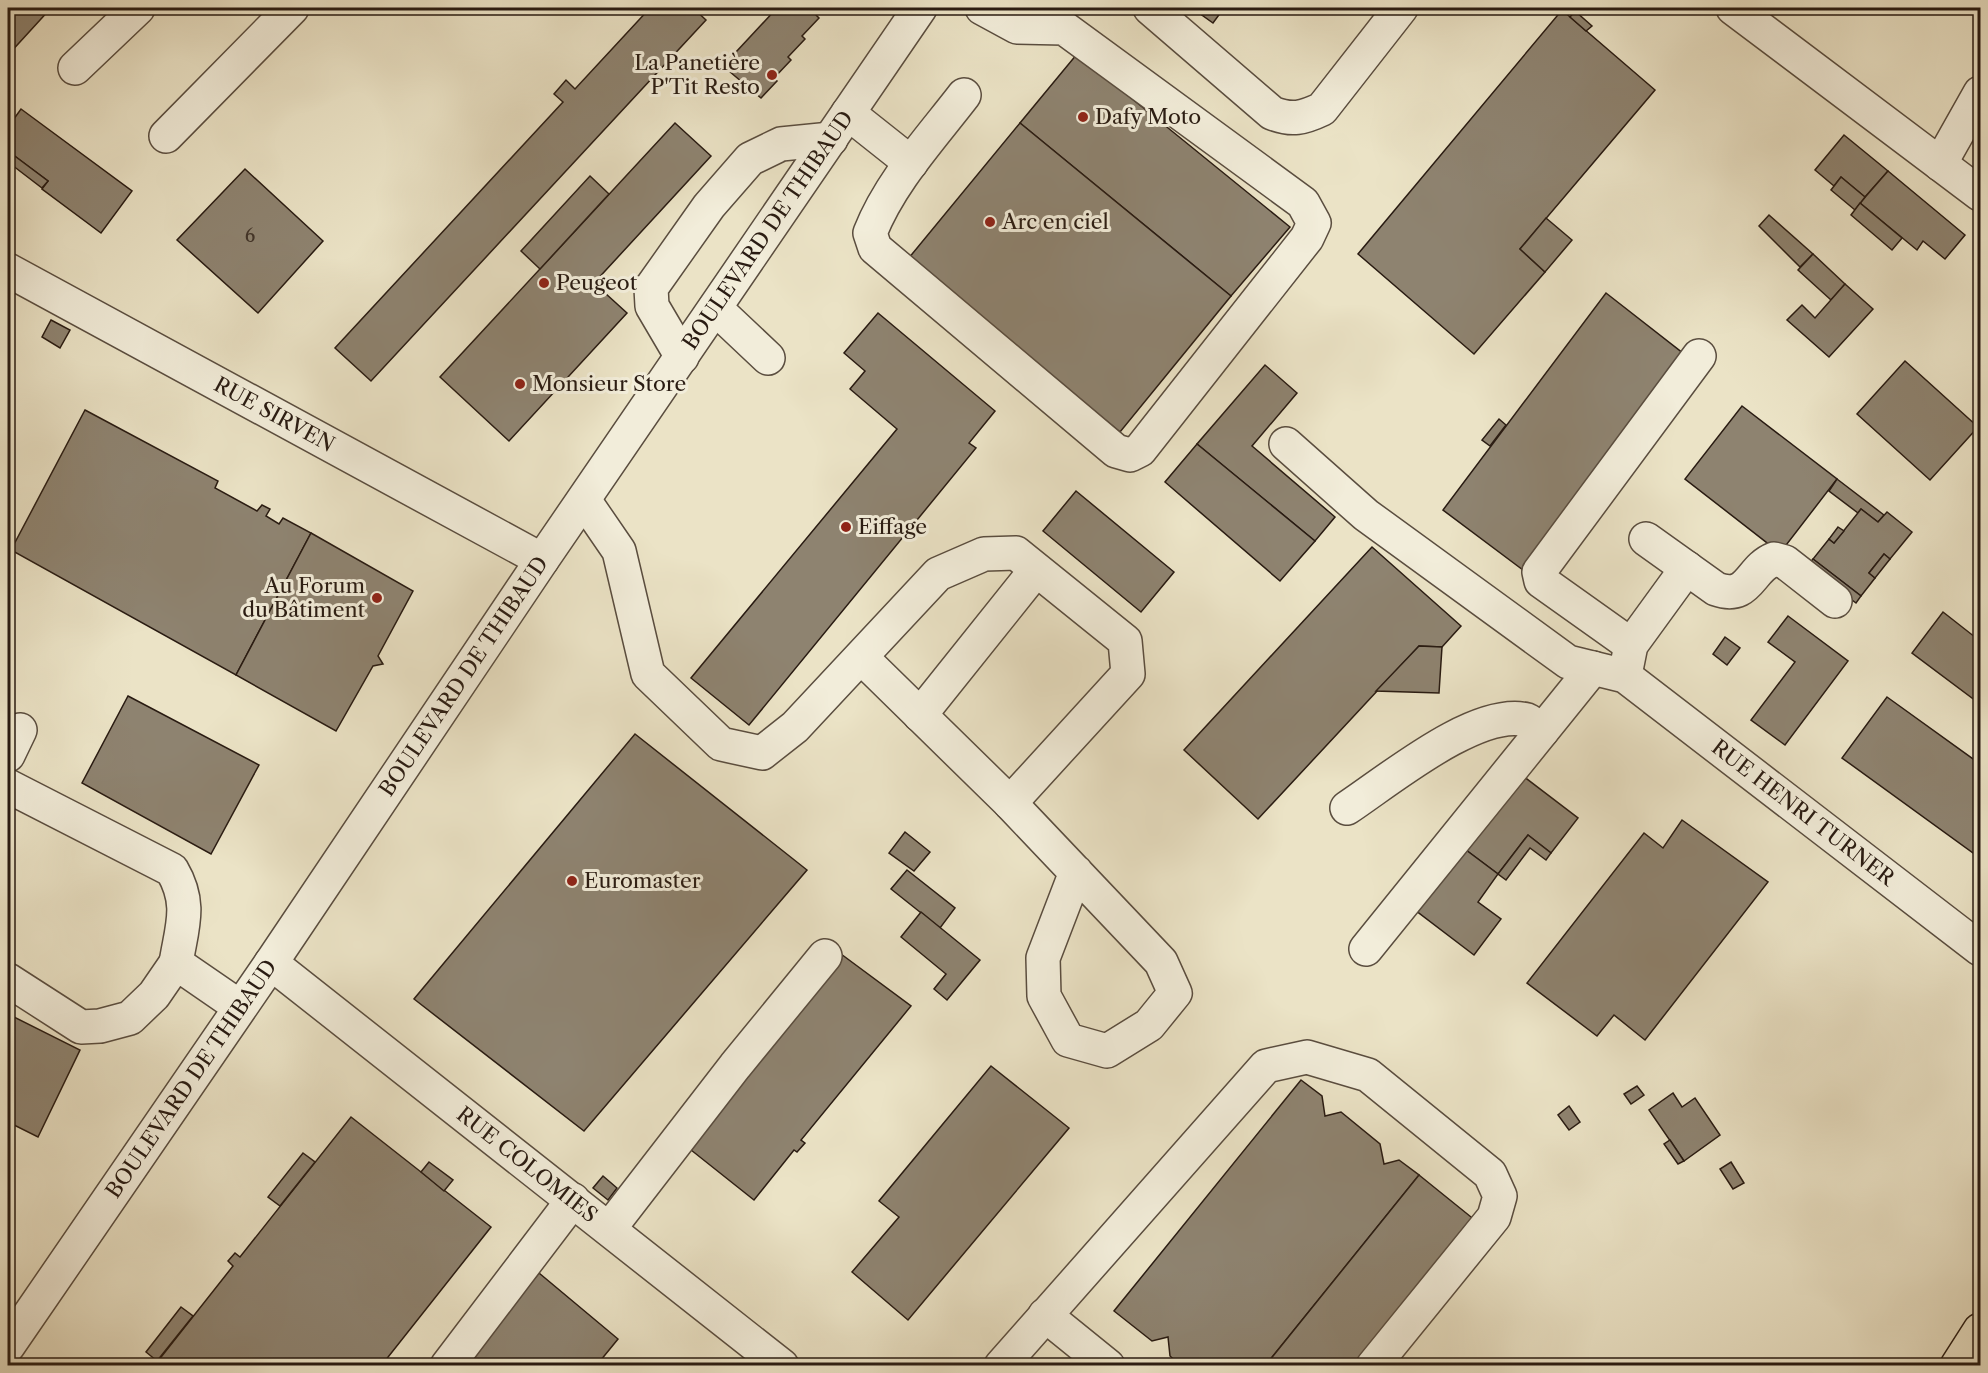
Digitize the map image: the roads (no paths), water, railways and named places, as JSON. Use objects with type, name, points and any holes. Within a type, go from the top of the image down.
[{"type":"highway","points":[[1957,1365],[1980,1330]]},
{"type":"street","points":[[75,68],[138,8]]},
{"type":"street","points":[[166,136],[292,8]]},
{"type":"street","name":"BOULEVARD DE THIBAUD","points":[[8,1346],[920,8]]},
{"type":"street","points":[[964,95],[911,163],[877,215],[870,233],[875,248],[1116,451],[1130,454],[1140,450],[1307,238],[1314,223],[1303,203],[1064,28],[1017,27],[982,8]]},
{"type":"street","points":[[1150,8],[1272,113],[1289,120],[1305,117],[1322,109],[1401,8]]},
{"type":"street","points":[[1733,8],[1980,194]]},
{"type":"street","points":[[1940,164],[1980,93]]},
{"type":"street","points":[[682,357],[652,306],[651,288],[709,206],[750,159],[781,144],[839,126],[911,163]]},
{"type":"street","name":"RUE SIRVEN","points":[[8,270],[542,560]]},
{"type":"street","points":[[715,308],[768,358]]},
{"type":"street","name":"RUE HENRI TURNER","points":[[1699,356],[1539,572],[1541,581],[1628,660],[1980,949]]},
{"type":"street","points":[[1286,444],[1366,515],[1568,662],[1593,668],[1628,660],[1687,568]]},
{"type":"street","points":[[584,500],[619,551],[648,674],[721,744],[762,753],[795,727],[938,574],[984,554],[1016,553],[1125,641],[1128,674],[1010,804]]},
{"type":"street","points":[[1646,539],[1716,589],[1729,594],[1740,591],[1766,562],[1774,559],[1785,562],[1835,601]]},
{"type":"street","points":[[920,715],[1036,570]]},
{"type":"street","points":[[861,657],[1010,804],[1076,872],[1161,962],[1175,993],[1149,1025],[1107,1051],[1068,1040],[1044,996],[1043,958],[1076,872]]},
{"type":"street","points":[[1366,949],[1593,668]]},
{"type":"street","points":[[1347,808],[1465,730],[1502,720],[1527,720],[1542,731]]},
{"type":"street","points":[[8,786],[171,870],[183,888],[185,905],[176,963],[154,995],[130,1018],[100,1026],[81,1027],[8,980]]},
{"type":"street","points":[[609,1229],[721,1084],[825,956]]},
{"type":"street","points":[[176,963],[240,1007]]},
{"type":"street","name":"RUE COLOMIES","points":[[271,963],[782,1365]]},
{"type":"street","points":[[1001,1365],[1266,1066],[1307,1057],[1368,1075],[1490,1174],[1500,1196],[1494,1216],[1374,1365]]},
{"type":"street","points":[[447,1365],[573,1200]]},
{"type":"street","points":[[1045,1315],[1108,1365]]},
{"type":"street","points":[[8,1346],[21,1365]]},
{"type":"place","name":"La Panetière P'Tit Resto","points":[[772,75]]},
{"type":"place","name":"Dafy Moto","points":[[1083,117]]},
{"type":"place","name":"Arc en ciel","points":[[990,222]]},
{"type":"place","name":"Peugeot","points":[[544,283]]},
{"type":"place","name":"Monsieur Store","points":[[520,384]]},
{"type":"place","name":"Eiffage","points":[[846,527]]},
{"type":"place","name":"Au Forum du Bâtiment","points":[[377,598]]},
{"type":"place","name":"Euromaster","points":[[572,881]]}]
